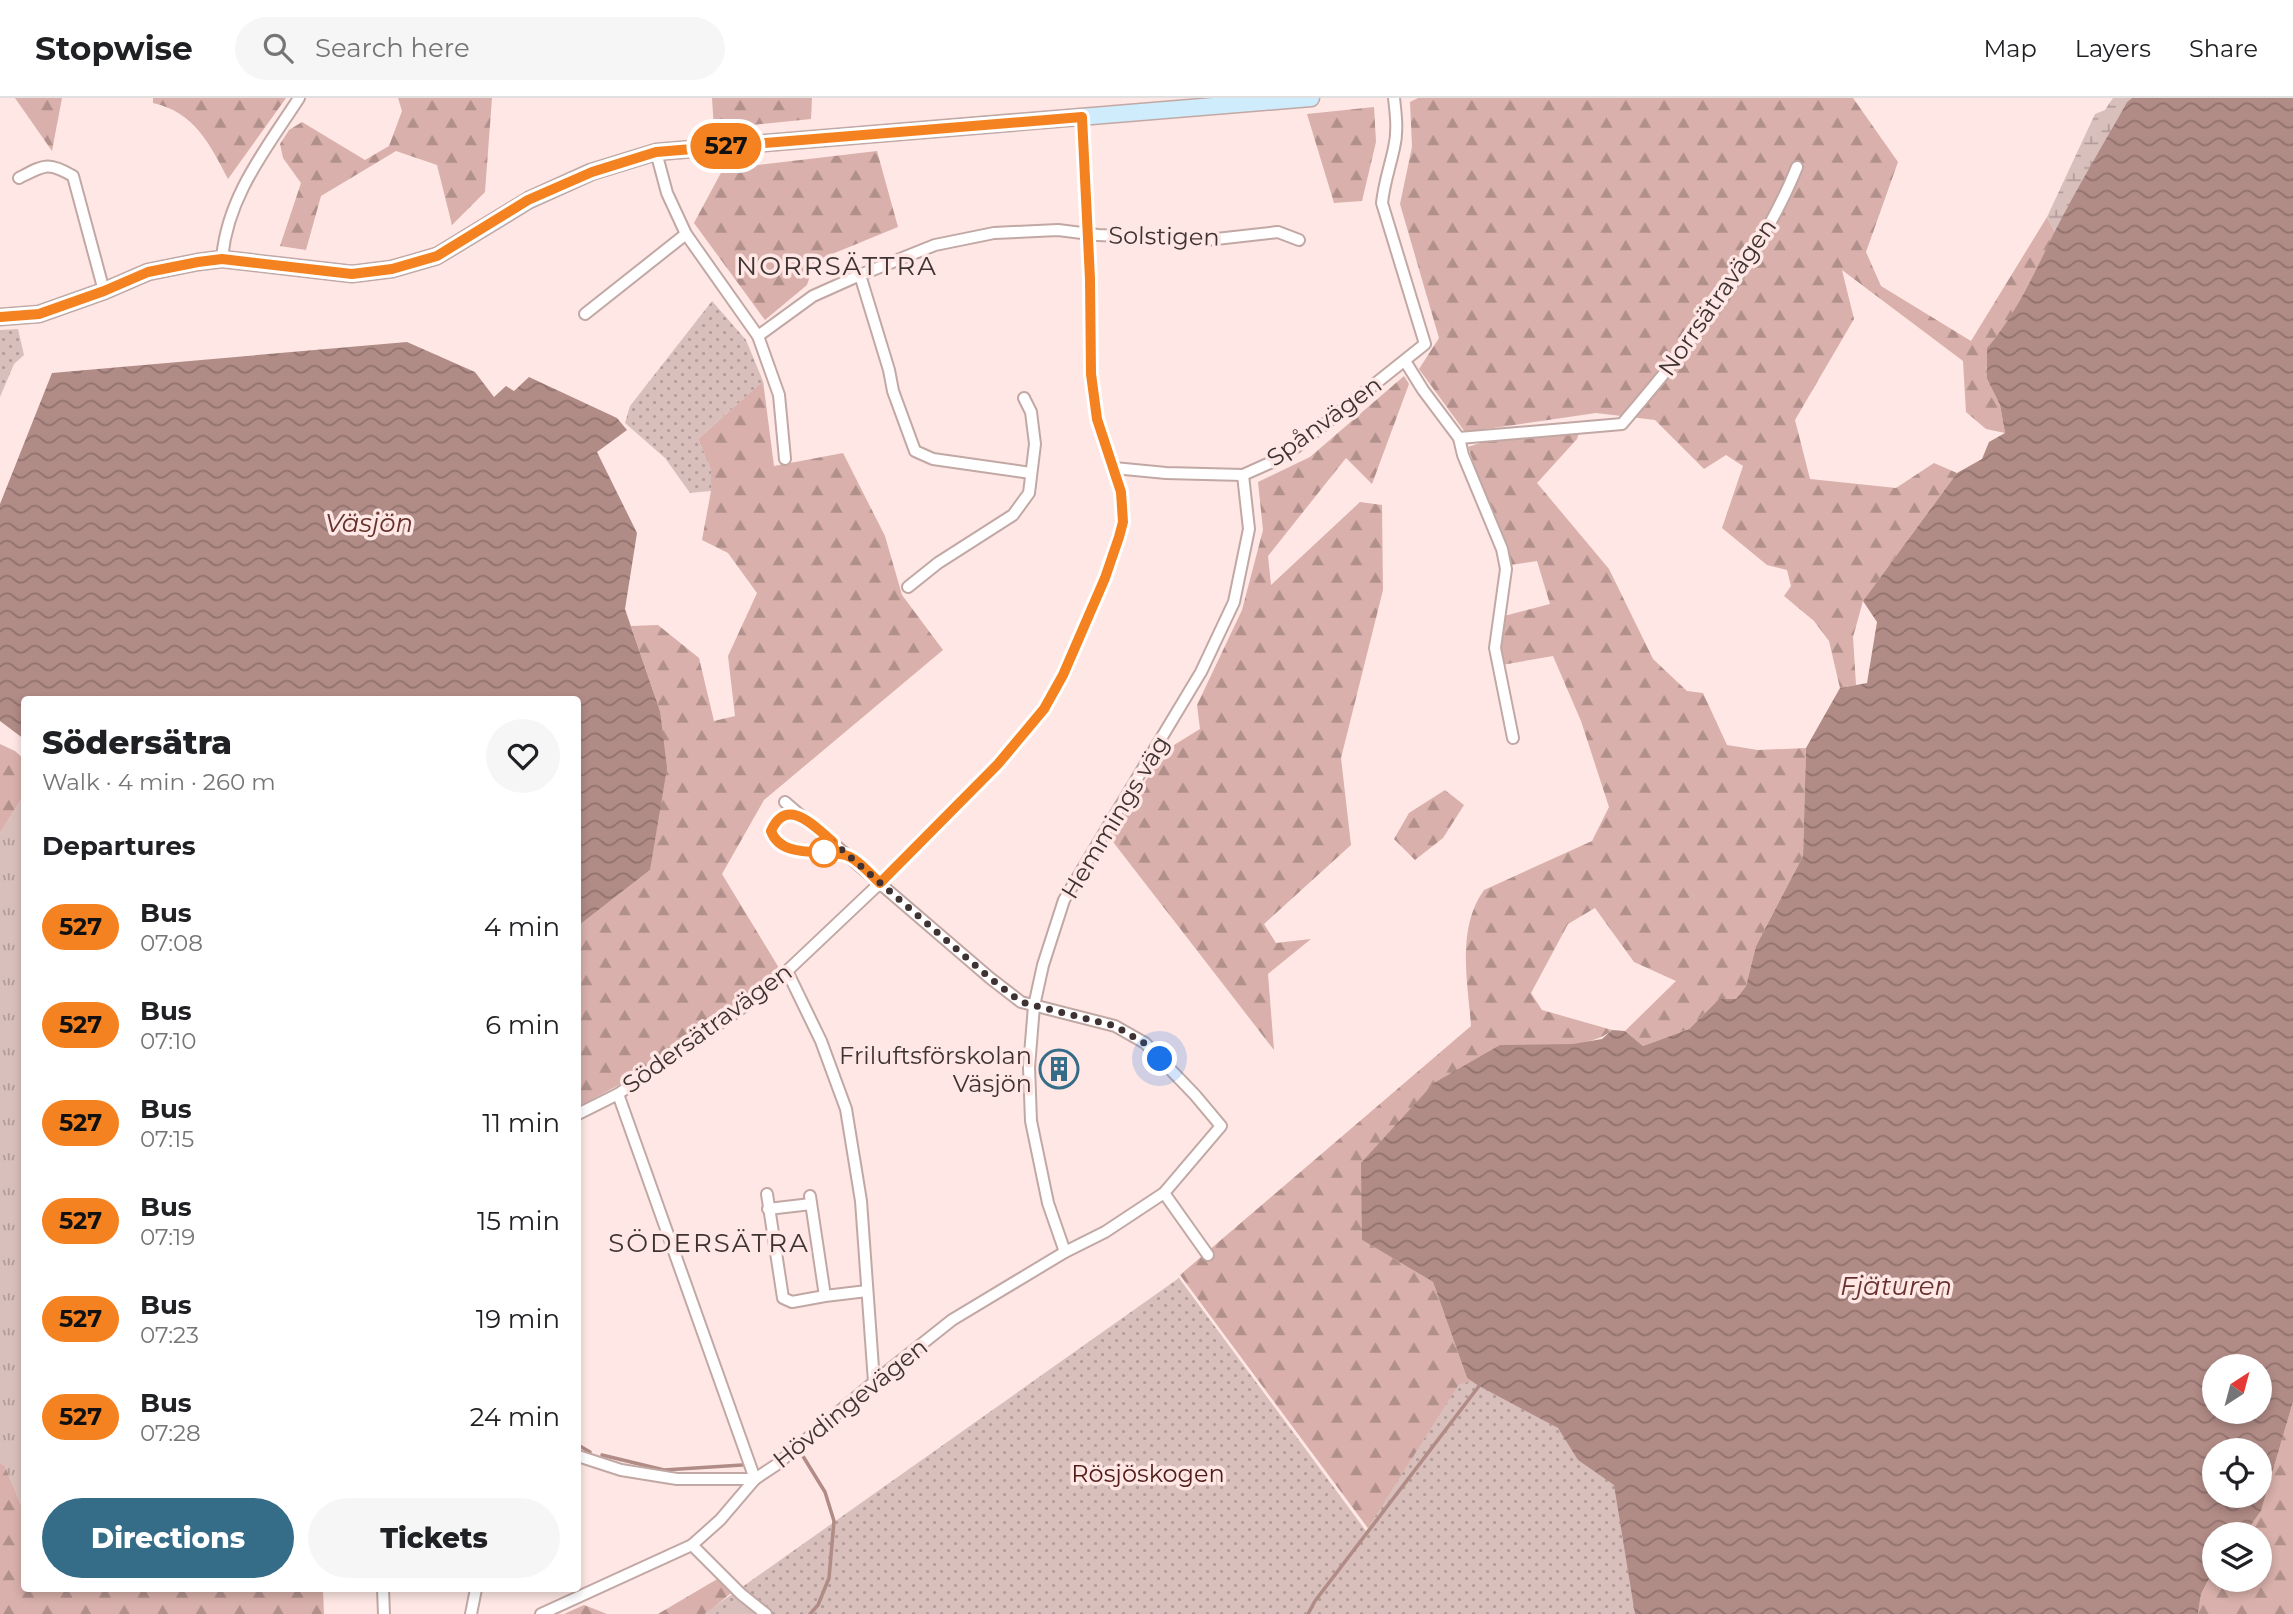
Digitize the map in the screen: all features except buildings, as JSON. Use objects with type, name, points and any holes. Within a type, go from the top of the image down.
[{"type":"street","points":[[222,259],[231,211],[241,187],[299,98]]},
{"type":"street","points":[[0,317],[39,314],[103,286],[148,272],[222,259],[352,274],[392,269],[437,256],[528,200],[592,172],[656,152],[1311,98]]},
{"type":"street","points":[[1394,98],[1397,119],[1395,146],[1383,185],[1382,203],[1425,344],[1405,361],[1459,438],[1463,455],[1503,549],[1506,569],[1495,648],[1513,738]]},
{"type":"street","name":"Södersätravägen","points":[[581,1112],[618,1094],[743,1007],[787,971],[880,883],[998,764],[1030,728],[1054,691],[1105,578],[1123,522],[1121,492],[1097,419],[1091,374],[1090,279],[1082,117]]},
{"type":"street","points":[[656,152],[667,193],[686,234],[758,336],[779,395],[785,459]]},
{"type":"street","points":[[19,178],[44,165],[57,166],[73,176],[103,286]]},
{"type":"street","name":"Norrsätravägen","points":[[1459,438],[1622,424],[1691,343],[1758,245],[1786,195],[1797,167]]},
{"type":"street","name":"Solstigen","points":[[758,336],[813,296],[860,275],[935,245],[994,233],[1058,230],[1206,240],[1279,232],[1299,240]]},
{"type":"street","points":[[585,314],[686,234]]},
{"type":"street","points":[[860,275],[889,370],[892,391],[915,451],[933,459],[1031,473]]},
{"type":"street","name":"Spånvägen","points":[[1114,468],[1166,473],[1243,475],[1296,447],[1405,361]]},
{"type":"street","points":[[908,587],[938,563],[1013,515],[1029,493],[1035,444],[1031,412],[1024,398]]},
{"type":"street","name":"Hemmings väg","points":[[1065,1252],[1048,1203],[1031,1121],[1029,1067],[1034,1006],[1042,965],[1064,900],[1201,672],[1234,602],[1249,529],[1243,475]]},
{"type":"street","points":[[785,802],[990,978],[1021,1002],[1034,1006]]},
{"type":"street","points":[[787,971],[821,1041],[846,1109],[861,1201],[874,1381]]},
{"type":"street","name":"Hövdingevägen","points":[[541,1614],[692,1545],[720,1520],[755,1479],[776,1465],[874,1381],[952,1320],[1065,1252],[1105,1232],[1164,1194],[1222,1126],[1144,1043],[1115,1026],[1034,1006]]},
{"type":"street","points":[[581,1457],[621,1470],[677,1479],[755,1479],[618,1094]]},
{"type":"street","points":[[767,1194],[783,1298],[792,1302],[867,1291]]},
{"type":"street","points":[[1164,1194],[1208,1255]]},
{"type":"street","points":[[768,1209],[811,1200],[825,1296]]},
{"type":"street","points":[[692,1545],[741,1594],[766,1614]]},
{"type":"street","points":[[383,1592],[384,1614]]},
{"type":"street","points":[[471,1614],[475,1592]]},
{"type":"green space","points":[[15,98],[62,98],[52,151]]},
{"type":"green space","points":[[153,98],[286,98],[228,179],[199,131],[179,114],[153,103]]},
{"type":"green space","points":[[398,98],[492,98],[485,192],[452,225],[437,165],[396,151],[321,196],[306,250],[280,246],[301,183],[283,158],[280,144],[289,130],[302,122],[365,160],[389,146],[402,111]]},
{"type":"green space","points":[[712,98],[812,98],[811,119],[714,129]]},
{"type":"green space","points":[[1418,98],[1853,98],[1898,162],[1866,252],[1881,286],[1971,341],[2047,217],[2055,232],[2017,307],[1987,348],[1987,379],[2000,405],[2005,433],[1986,429],[1966,412],[1963,361],[1842,270],[1854,319],[1795,420],[1810,479],[1896,488],[1934,463],[1957,473],[1863,601],[1853,637],[1856,685],[1840,688],[1829,641],[1814,621],[1784,596],[1791,586],[1787,570],[1767,565],[1722,528],[1743,466],[1726,455],[1704,469],[1655,420],[1596,413],[1465,432],[1419,369],[1439,338],[1400,204],[1412,147],[1410,102]]},
{"type":"green space","points":[[2113,98],[2132,98],[2127,102],[2055,232],[2047,217],[2095,114],[2105,110]]},
{"type":"green space","points":[[1374,107],[1376,142],[1362,201],[1334,203],[1307,114]]},
{"type":"green space","points":[[877,151],[898,227],[815,261],[807,285],[765,320],[694,223],[723,169]]},
{"type":"green space","points":[[712,301],[746,340],[763,381],[698,439],[711,469],[711,491],[690,493],[665,458],[625,423],[630,406]]},
{"type":"green space","points":[[18,329],[24,355],[14,364],[0,397],[0,330]]},
{"type":"green space","points":[[1404,376],[1409,384],[1372,484],[1346,458],[1268,556],[1271,585],[1360,502],[1382,505],[1383,590],[1341,758],[1351,845],[1264,924],[1276,943],[1311,939],[1268,974],[1274,1050],[1110,838],[1155,766],[1174,745],[1200,729],[1197,705],[1242,610],[1263,530],[1258,482],[1310,457]]},
{"type":"green space","points":[[763,381],[774,466],[843,453],[885,536],[902,595],[943,650],[764,800],[722,874],[779,968],[696,1035],[581,1105],[581,924],[650,870],[660,711],[631,626],[658,625],[699,658],[714,721],[735,716],[728,656],[757,593],[728,553],[702,540],[711,491],[711,470],[698,439]]},
{"type":"green space","points":[[1579,433],[1577,439],[1537,483],[1609,569],[1653,659],[1687,691],[1703,693],[1727,745],[1758,750],[1806,748],[1803,856],[1756,946],[1746,986],[1736,999],[1719,999],[1689,1029],[1643,1046],[1625,1031],[1676,981],[1634,962],[1595,908],[1568,924],[1531,993],[1542,1010],[1612,1030],[1602,1037],[1575,1044],[1500,1045],[1362,1240],[1433,1282],[1467,1378],[1479,1386],[1373,1535],[1180,1275],[1471,1026],[1466,974],[1467,939],[1475,905],[1484,890],[1592,841],[1609,807],[1581,721],[1553,656],[1502,665],[1500,636],[1504,616],[1550,604],[1537,561],[1510,565],[1468,447],[1486,441]]},
{"type":"green space","points":[[0,744],[21,756],[21,800],[0,833]]},
{"type":"green space","points":[[1445,790],[1464,805],[1443,838],[1415,860],[1394,839],[1409,813]]},
{"type":"green space","points":[[21,800],[21,1505],[5,1466],[0,1463],[0,833]]},
{"type":"green space","name":"Rösjöskogen","points":[[1179,1278],[1366,1531],[1459,1384],[1517,1372],[1606,1440],[1656,1614],[704,1614]]},
{"type":"green space","points":[[2293,1402],[2293,1614],[2198,1614],[2202,1592],[2272,1592],[2272,1522],[2253,1522],[2262,1508],[2272,1508],[2272,1474]]},
{"type":"green space","points":[[0,1463],[5,1466],[21,1505],[21,1592],[323,1592],[324,1614],[0,1614]]},
{"type":"green space","points":[[719,1578],[731,1593],[706,1614],[658,1614]]},
{"type":"green space","points":[[739,1598],[758,1614],[718,1614]]},
{"type":"green space","points":[[584,1605],[607,1614],[564,1614]]},
{"type":"water","name":"Fjäturen","points":[[2132,98],[2293,98],[2293,1402],[2272,1474],[2272,1438],[2202,1438],[2202,1508],[2262,1508],[2261,1511],[2253,1522],[2202,1522],[2202,1592],[2198,1614],[1635,1614],[1614,1485],[1578,1460],[1558,1428],[1467,1378],[1433,1282],[1362,1240],[1361,1163],[1434,1083],[1500,1045],[1573,1044],[1602,1039],[1612,1030],[1625,1031],[1643,1046],[1689,1029],[1719,999],[1736,999],[1746,986],[1756,946],[1803,856],[1806,748],[1840,688],[1867,683],[1877,622],[1863,601],[1957,473],[1982,459],[1989,442],[2005,433],[2000,405],[1987,379],[1987,348],[2024,293],[2063,216],[2127,102]]},
{"type":"water","name":"Väsjön","points":[[407,342],[475,372],[494,397],[506,386],[514,391],[529,377],[617,418],[627,430],[597,452],[637,533],[625,609],[660,711],[667,768],[650,870],[581,924],[581,696],[21,696],[21,737],[0,721],[0,504],[52,373]]},
{"type":"waterway","points":[[1308,1614],[1315,1601],[1479,1386]]},
{"type":"waterway","points":[[581,1447],[590,1452]]},
{"type":"waterway","points":[[801,1453],[825,1492],[834,1521],[829,1578],[818,1605],[810,1614]]},
{"type":"waterway","points":[[602,1455],[664,1470],[742,1465]]},
{"type":"bus line","name":"527","points":[[0,317],[39,314],[148,272],[222,259],[352,274],[392,269],[437,256],[528,200],[592,172],[656,152],[1082,117],[1090,279],[1091,374],[1097,419],[1121,492],[1123,522],[1105,578],[1063,675],[1030,728],[880,883],[848,855],[783,848],[774,841],[771,831],[775,821],[784,816],[803,816],[833,842]]},
{"type":"place","name":"Friluftsförskolan Väsjön","points":[[1059,1069]]},
{"type":"district","name":"NORRSÄTTRA","points":[[837,266]]},
{"type":"district","name":"SÖDERSÄTRA","points":[[709,1243]]},
{"type":"route","points":[[824,852],[833,842],[1021,1002],[1115,1026],[1144,1043],[1160,1059]]}]
